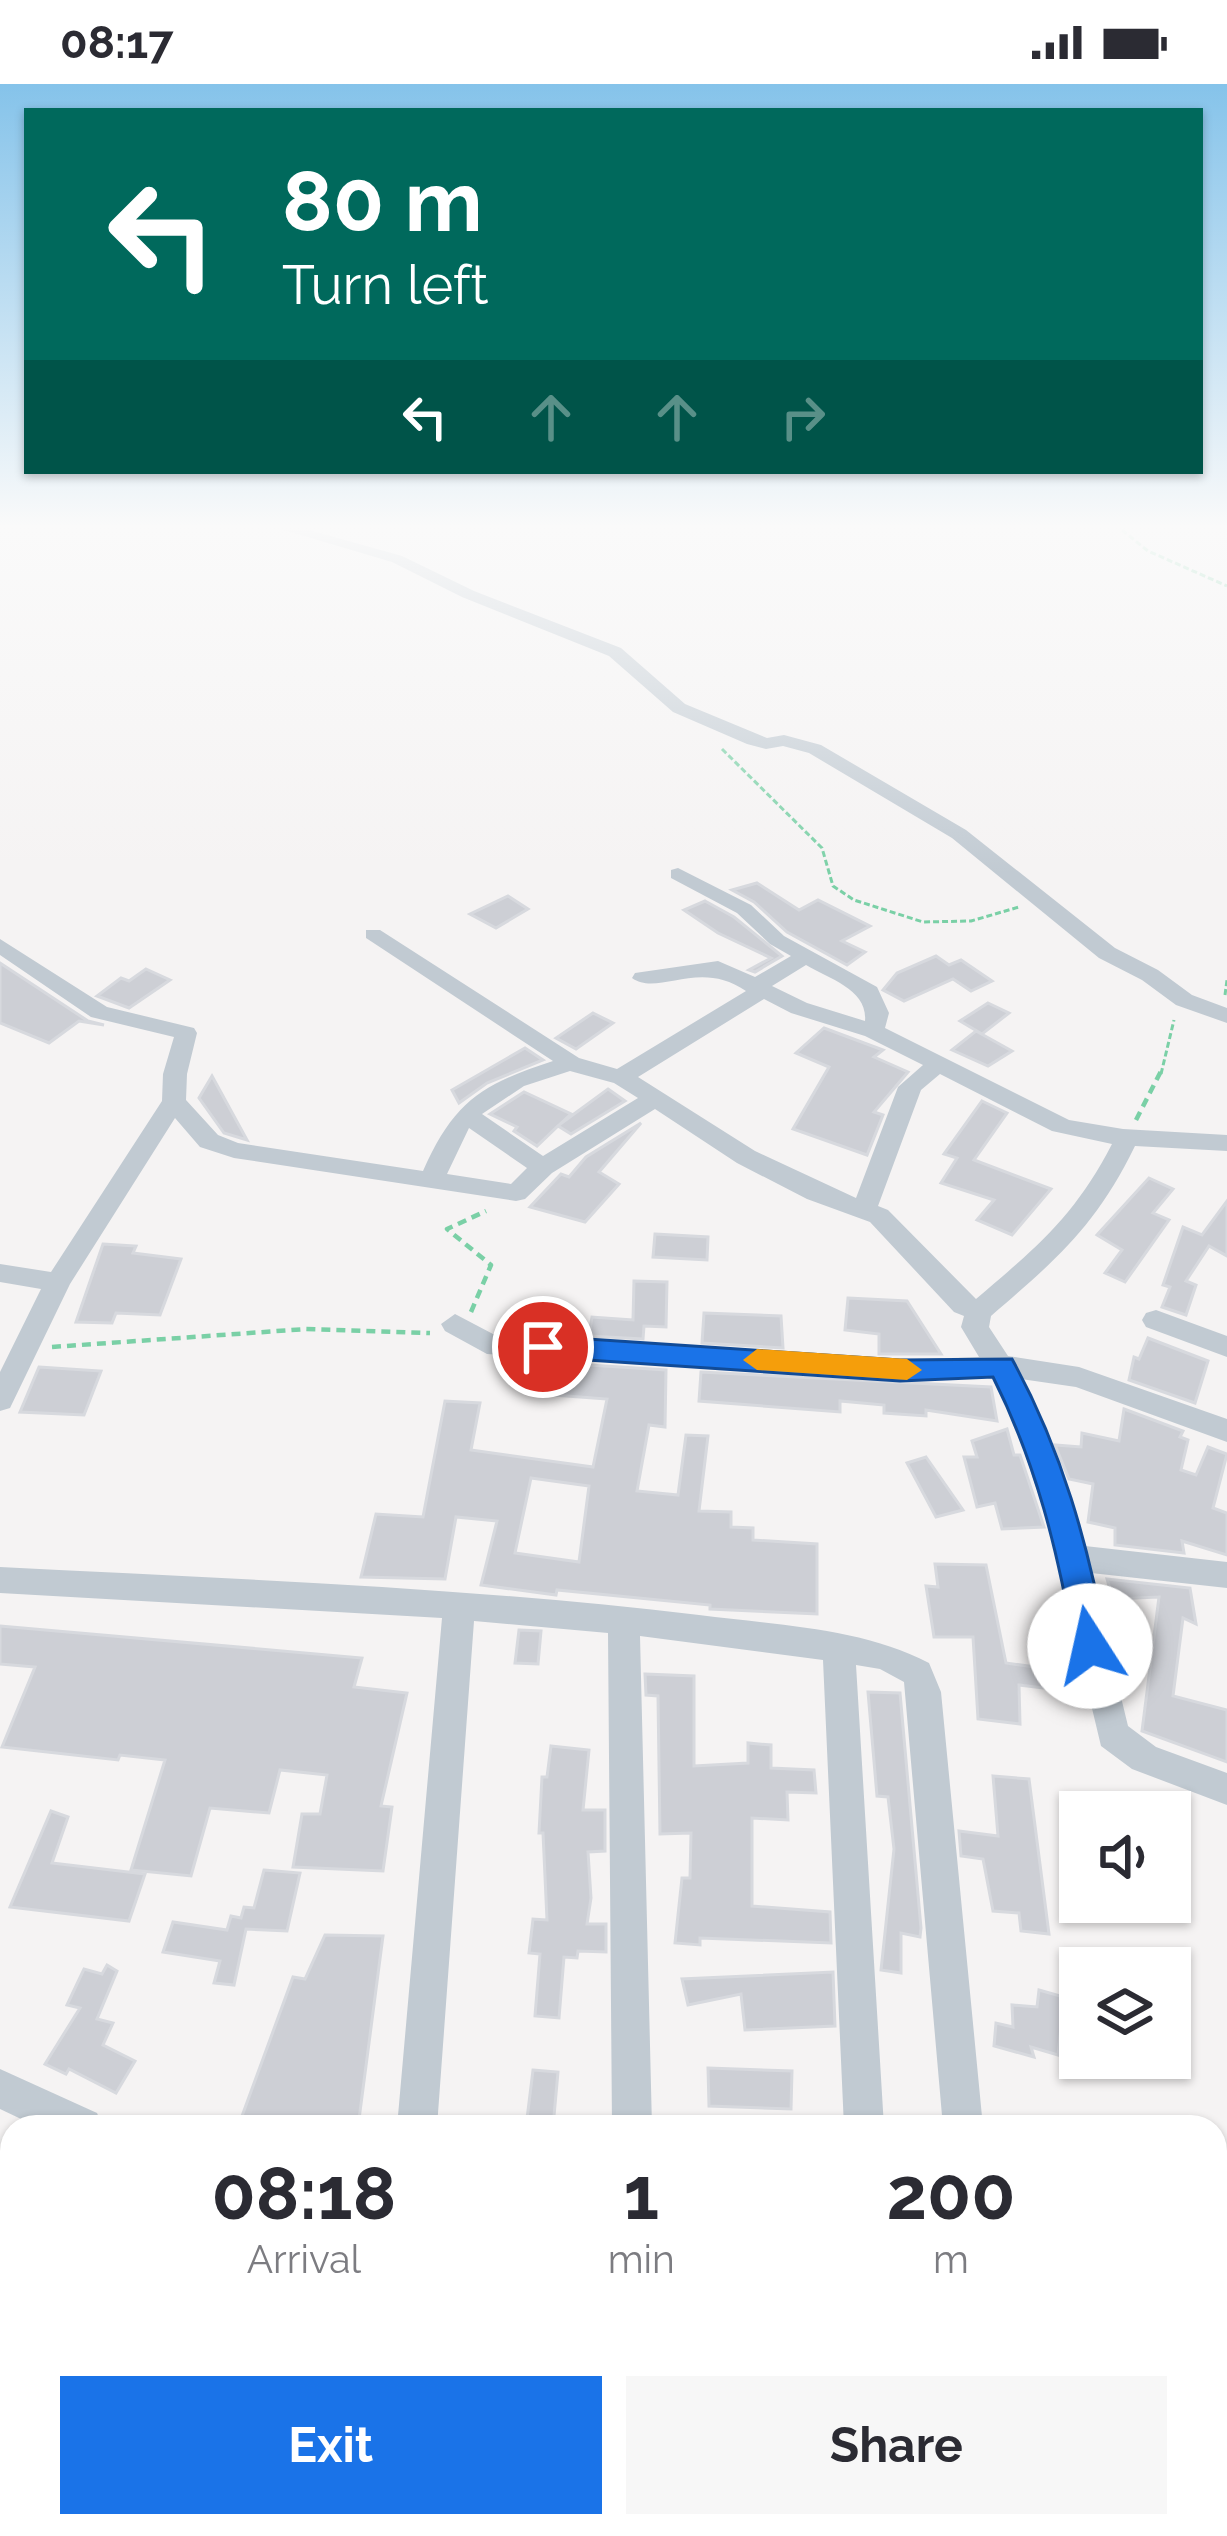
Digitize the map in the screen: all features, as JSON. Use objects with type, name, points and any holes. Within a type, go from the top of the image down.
[{"type":"street","points":[[596,644],[615,652],[679,708],[766,744],[784,740],[815,748],[959,834],[1107,952],[1184,1000],[1227,1016]]},
{"type":"street","points":[[678,874],[744,909],[767,933],[869,992],[878,1013],[873,1031]]},
{"type":"street","points":[[373,934],[571,1063],[596,1074],[620,1076],[653,1064],[805,957]]},
{"type":"street","points":[[0,944],[99,1012],[186,1033],[175,1074],[174,1101],[58,1282],[0,1400]]},
{"type":"street","points":[[643,978],[718,967],[758,989],[873,1031],[1061,1126],[1087,1134],[1227,1143]]},
{"type":"street","points":[[432,1179],[448,1140],[466,1114],[516,1081],[571,1063]]},
{"type":"street","points":[[855,1208],[867,1204],[910,1088],[940,1063]]},
{"type":"street","points":[[620,1076],[746,1156],[879,1216],[964,1305],[979,1312]]},
{"type":"street","points":[[174,1101],[209,1141],[233,1150],[516,1193],[543,1167],[652,1100]]},
{"type":"street","points":[[466,1114],[543,1167]]},
{"type":"street","points":[[1128,1136],[1105,1182],[1063,1240],[979,1312],[975,1327],[1002,1366],[1040,1441],[1075,1558],[1113,1735],[1144,1758],[1227,1789]]},
{"type":"street","points":[[0,1273],[58,1282]]},
{"type":"street","points":[[1156,1320],[1227,1347]]},
{"type":"street","points":[[455,1324],[487,1344],[900,1370],[1002,1366],[1079,1377],[1227,1431]]},
{"type":"street","points":[[1075,1558],[1227,1575]]},
{"type":"street","points":[[0,1580],[459,1605],[625,1620],[885,1656],[917,1673],[924,1692],[962,2115]]},
{"type":"street","points":[[418,2115],[459,1605]]},
{"type":"street","points":[[625,1620],[632,2115]]},
{"type":"street","points":[[839,1648],[863,2115]]},
{"type":"street","points":[[0,2089],[38,2115]]},
{"type":"path","points":[[737,733],[722,750],[822,848],[826,874],[848,898],[899,919],[952,926],[1038,901]]},
{"type":"path","points":[[1128,1136],[1159,1081],[1174,1010],[1184,1000]]},
{"type":"path","points":[[28,1348],[306,1329],[408,1336],[455,1324],[472,1311],[491,1265],[447,1229],[516,1193]]},
{"type":"building","points":[[757,883],[799,910],[818,900],[870,926],[842,941],[865,952],[847,965],[787,932],[754,902],[732,890]]},
{"type":"building","points":[[508,896],[528,909],[496,928],[470,914]]},
{"type":"building","points":[[705,901],[734,917],[782,956],[755,972],[749,970],[771,958],[718,933],[684,910]]},
{"type":"building","points":[[936,956],[949,965],[961,960],[992,981],[971,991],[953,979],[904,1001],[883,990],[897,973]]},
{"type":"building","points":[[0,963],[88,1021],[104,1025],[79,1021],[49,1043],[0,1023]]},
{"type":"building","points":[[146,969],[170,980],[129,1008],[97,996],[121,978],[129,981]]},
{"type":"building","points":[[988,1003],[1009,1013],[982,1034],[960,1021]]},
{"type":"building","points":[[593,1013],[613,1023],[576,1049],[556,1038]]},
{"type":"building","points":[[824,1028],[883,1050],[874,1057],[908,1072],[874,1112],[883,1115],[867,1155],[793,1129],[829,1067],[796,1053]]},
{"type":"building","points":[[976,1031],[1012,1051],[988,1066],[952,1050]]},
{"type":"building","points":[[525,1048],[543,1060],[487,1083],[459,1103],[452,1090]]},
{"type":"building","points":[[212,1076],[247,1140],[224,1133],[199,1098]]},
{"type":"building","points":[[608,1089],[625,1101],[571,1134],[558,1126],[537,1146],[514,1131],[517,1127],[490,1114],[524,1092],[571,1114],[559,1125]]},
{"type":"building","points":[[982,1101],[1007,1113],[974,1160],[1051,1189],[1012,1235],[977,1220],[994,1200],[941,1183],[957,1158],[944,1154]]},
{"type":"building","points":[[641,1123],[599,1172],[619,1184],[585,1222],[530,1207],[561,1174],[569,1177],[586,1157]]},
{"type":"building","points":[[1149,1178],[1173,1189],[1153,1213],[1169,1220],[1125,1282],[1105,1273],[1122,1250],[1097,1235]]},
{"type":"building","points":[[1227,1201],[1227,1256],[1209,1246],[1186,1281],[1196,1285],[1186,1315],[1162,1307],[1170,1287],[1163,1285],[1183,1227],[1202,1235]]},
{"type":"building","points":[[655,1234],[708,1237],[707,1260],[653,1257]]},
{"type":"building","points":[[103,1244],[136,1246],[133,1253],[181,1259],[160,1315],[116,1313],[112,1323],[76,1322]]},
{"type":"building","points":[[634,1281],[667,1282],[666,1327],[644,1326],[643,1339],[589,1336],[592,1317],[633,1320]]},
{"type":"building","points":[[848,1298],[907,1301],[941,1354],[879,1354],[879,1334],[845,1330]]},
{"type":"building","points":[[704,1313],[781,1316],[783,1348],[702,1343]]},
{"type":"building","points":[[1148,1338],[1208,1361],[1195,1403],[1129,1380],[1134,1357],[1139,1359]]},
{"type":"building","points":[[558,1363],[666,1370],[665,1427],[649,1425],[637,1491],[678,1495],[686,1435],[708,1436],[699,1511],[731,1512],[731,1527],[753,1528],[753,1540],[817,1544],[817,1614],[710,1609],[710,1605],[481,1585],[497,1521],[456,1517],[445,1579],[361,1577],[376,1514],[423,1517],[445,1401],[480,1403],[471,1450],[593,1467],[607,1399],[554,1395]],"holes":[[[531,1478],[589,1486],[579,1562],[515,1553]]]},
{"type":"building","points":[[39,1367],[101,1371],[84,1415],[20,1412]]},
{"type":"building","points":[[701,1372],[991,1387],[997,1421],[926,1410],[926,1416],[884,1413],[884,1405],[840,1401],[840,1412],[699,1401]]},
{"type":"building","points":[[1124,1409],[1183,1431],[1180,1437],[1188,1440],[1181,1470],[1196,1475],[1208,1447],[1227,1454],[1213,1508],[1227,1513],[1227,1555],[1182,1541],[1184,1553],[1115,1545],[1115,1528],[1088,1522],[1093,1484],[1069,1479],[1055,1445],[1081,1447],[1082,1433],[1119,1441]]},
{"type":"building","points":[[1007,1429],[1044,1527],[1002,1529],[995,1503],[977,1507],[964,1457],[977,1457],[972,1441]]},
{"type":"building","points":[[926,1457],[963,1510],[936,1517],[907,1463]]},
{"type":"building","points":[[935,1564],[986,1565],[1006,1663],[1057,1670],[1055,1641],[1072,1642],[1084,1693],[1019,1685],[1020,1724],[978,1719],[973,1637],[934,1637],[926,1586],[938,1587]]},
{"type":"building","points":[[1107,1579],[1190,1588],[1196,1624],[1183,1618],[1173,1696],[1227,1710],[1227,1762],[1142,1731],[1159,1597],[1113,1599]]},
{"type":"building","points":[[0,1626],[362,1658],[354,1687],[407,1693],[381,1806],[392,1807],[383,1871],[293,1867],[302,1814],[320,1814],[327,1775],[280,1770],[269,1813],[210,1808],[191,1876],[131,1870],[165,1760],[120,1755],[118,1760],[2,1747],[35,1667],[0,1664]]},
{"type":"building","points":[[519,1630],[541,1631],[538,1664],[515,1663]]},
{"type":"building","points":[[645,1674],[694,1676],[694,1766],[748,1763],[748,1743],[771,1745],[771,1768],[814,1770],[816,1793],[787,1792],[788,1820],[752,1818],[752,1906],[830,1912],[831,1943],[700,1938],[700,1945],[675,1943],[682,1878],[690,1878],[691,1833],[660,1834],[658,1696],[646,1695]]},
{"type":"building","points":[[868,1692],[900,1693],[921,1928],[920,1937],[901,1933],[901,1973],[881,1970],[894,1849],[888,1797],[877,1796]]},
{"type":"building","points":[[551,1746],[589,1750],[583,1810],[605,1810],[605,1851],[588,1852],[591,1898],[587,1924],[606,1924],[606,1952],[578,1951],[577,1958],[564,1957],[559,2018],[535,2016],[540,1954],[529,1953],[533,1919],[547,1920],[543,1833],[539,1833],[542,1777],[547,1777]]},
{"type":"building","points":[[993,1776],[1029,1779],[1049,1934],[1021,1931],[1019,1913],[993,1911],[983,1859],[961,1856],[959,1831],[998,1836]]},
{"type":"building","points":[[51,1811],[68,1817],[52,1863],[145,1874],[129,1921],[10,1907]]},
{"type":"building","points":[[264,1870],[300,1873],[287,1931],[246,1929],[234,1985],[214,1983],[220,1961],[163,1952],[173,1922],[227,1930],[231,1916],[241,1918],[244,1907],[254,1908]]},
{"type":"building","points":[[325,1935],[383,1936],[360,2115],[242,2115],[293,1977],[305,1979]]},
{"type":"building","points":[[107,1965],[117,1971],[97,2019],[113,2023],[103,2045],[135,2061],[116,2093],[69,2069],[66,2074],[45,2064],[80,2008],[67,2005],[84,1969],[102,1974]]},
{"type":"building","points":[[833,1972],[835,2026],[745,2030],[741,1994],[688,2005],[682,1979]]},
{"type":"building","points":[[1039,1990],[1059,1996],[1058,2055],[1031,2047],[1034,2057],[994,2046],[996,2023],[1013,2027],[1012,2005],[1037,2007]]},
{"type":"building","points":[[708,2068],[792,2071],[791,2109],[709,2106]]},
{"type":"building","points":[[533,2070],[558,2072],[554,2115],[527,2115]]},
{"type":"slow traffic","points":[[757,1360],[907,1370]]},
{"type":"route","points":[[543,1347],[900,1370],[1002,1366],[1040,1441],[1075,1558],[1090,1646]]}]
